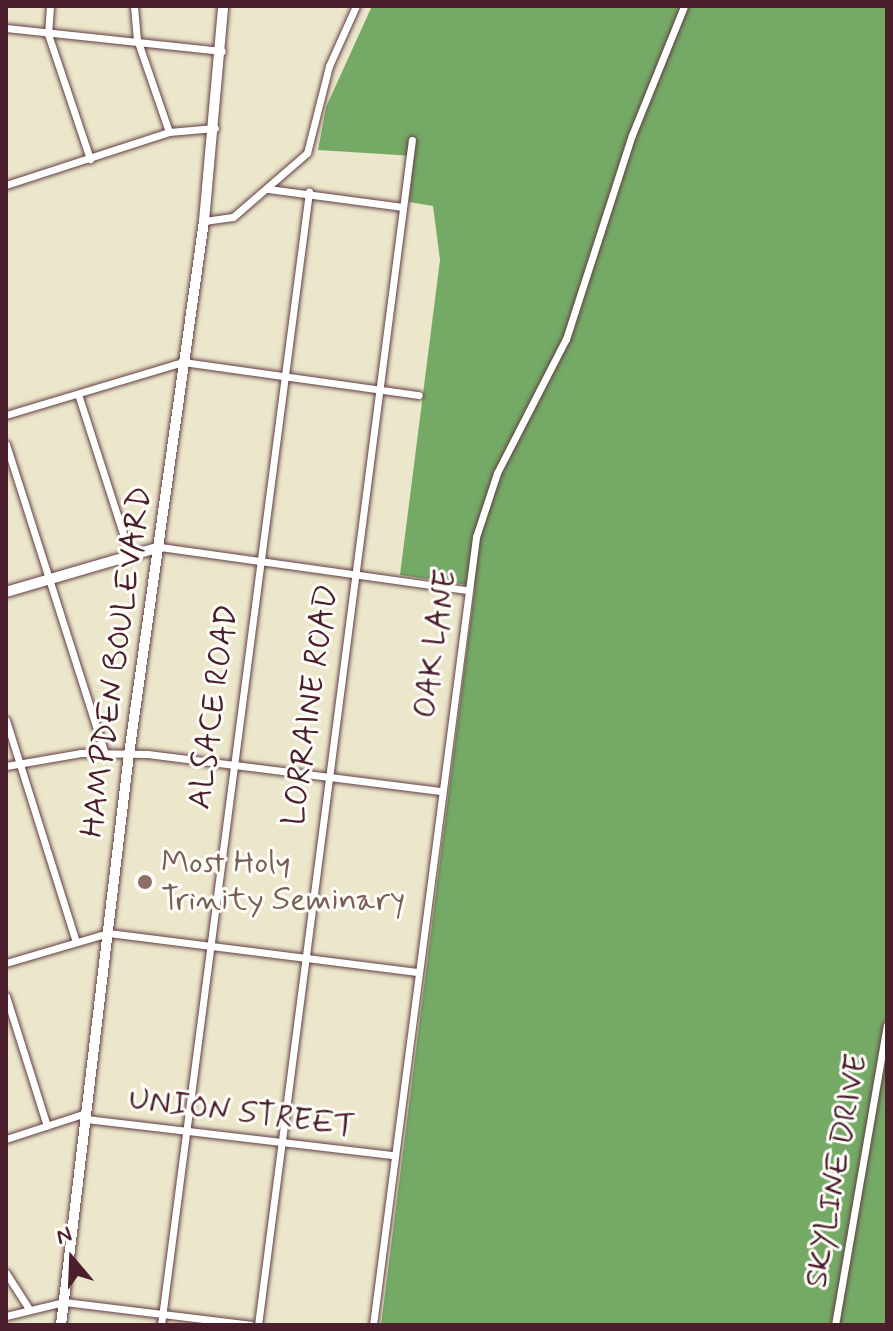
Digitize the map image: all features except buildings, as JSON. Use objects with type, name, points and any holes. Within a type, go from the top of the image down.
[{"type":"main road","name":"HAMPDEN BOULEVARD","points":[[61,1325],[129,754],[216,128],[223,51],[223,6]]},
{"type":"main road","points":[[6,592],[160,547]]},
{"type":"street","points":[[50,6],[48,34],[90,159]]},
{"type":"street","points":[[134,6],[137,39],[169,132]]},
{"type":"street","points":[[204,221],[233,217],[268,189],[314,140],[325,78],[356,6]]},
{"type":"street","name":"OAK LANE","points":[[373,1325],[467,590],[490,490],[566,339],[632,135],[684,6]]},
{"type":"street","points":[[6,28],[48,34],[137,39],[223,51]]},
{"type":"street","points":[[6,185],[169,132],[216,128]]},
{"type":"street","name":"LORRAINE ROAD","points":[[258,1325],[325,775],[412,140]]},
{"type":"street","points":[[268,189],[309,192],[403,207]]},
{"type":"street","name":"ALSACE ROAD","points":[[161,1325],[229,764],[309,192]]},
{"type":"street","points":[[6,415],[183,362],[419,395]]},
{"type":"street","points":[[78,394],[130,555]]},
{"type":"street","points":[[6,444],[105,754]]},
{"type":"street","points":[[160,547],[467,590]]},
{"type":"street","points":[[6,720],[75,939]]},
{"type":"street","points":[[6,766],[129,754],[439,791]]},
{"type":"street","points":[[6,963],[75,939],[108,933],[416,972]]},
{"type":"street","points":[[6,996],[47,1126]]},
{"type":"street","name":"SKYLINE DRIVE","points":[[835,1325],[887,1025]]},
{"type":"street","name":"UNION STREET","points":[[6,1139],[86,1116],[184,1131],[394,1155]]},
{"type":"street","points":[[6,1273],[29,1309]]},
{"type":"street","points":[[6,1316],[64,1302],[251,1325]]},
{"type":"green space","points":[[372,6],[887,6],[887,1325],[381,1325],[475,586],[400,575],[440,260],[433,206],[409,202],[414,156],[318,150],[326,107]]},
{"type":"place","name":"Most Holy Trinity Seminary","points":[[145,882]]}]
